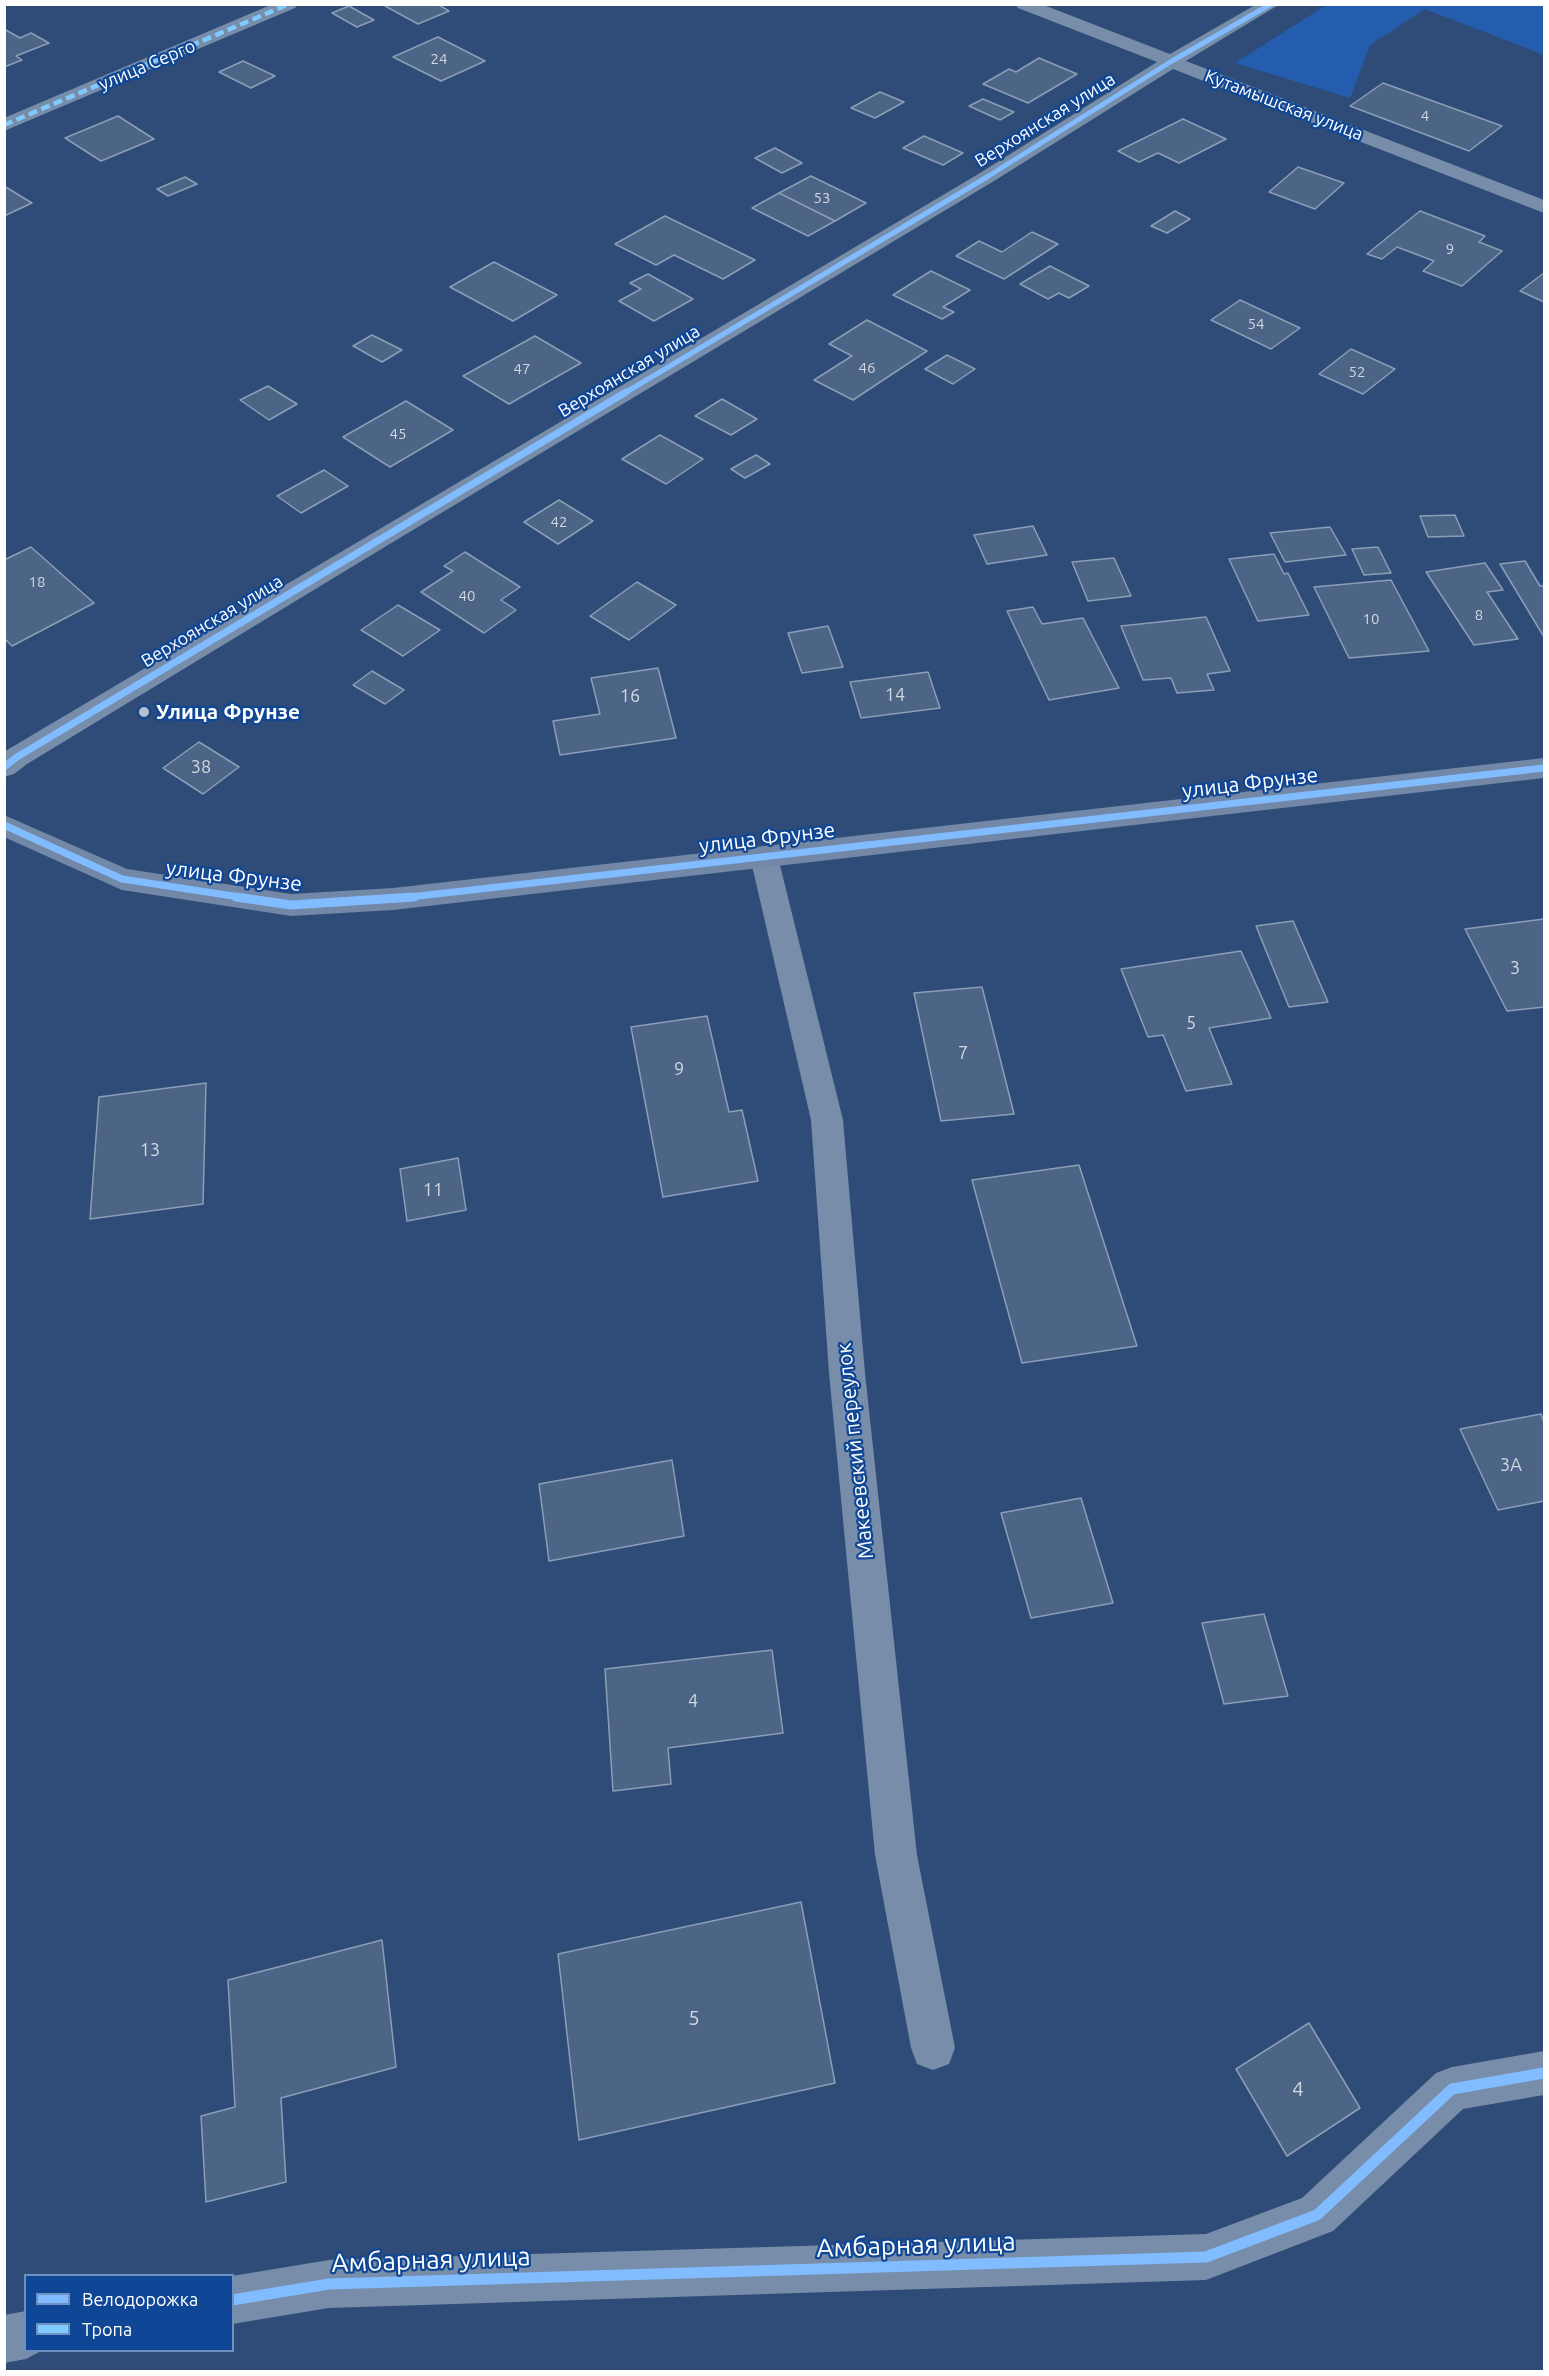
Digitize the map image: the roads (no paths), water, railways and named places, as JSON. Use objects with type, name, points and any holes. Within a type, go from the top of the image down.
[{"type":"street","name":"улица Серго","points":[[4,125],[289,4]]},
{"type":"street","name":"Кутамышская улица","points":[[1024,4],[1545,207]]},
{"type":"street","name":"Верхоянская улица","points":[[4,767],[280,599],[987,177],[1172,61],[1271,4]]},
{"type":"street","name":"улица Фрунзе","points":[[4,825],[122,879],[291,905],[393,899],[1545,768]]},
{"type":"street","name":"Макеевский переулок","points":[[764,857],[828,1120],[847,1373],[896,1855],[933,2048]]},
{"type":"street","name":"Амбарная улица","points":[[234,2300],[329,2284],[1206,2257],[1317,2215],[1452,2089],[1545,2073]]},
{"type":"street","points":[[4,2339],[24,2335]]},
{"type":"place","name":"Улица Фрунзе","points":[[144,712]]}]
